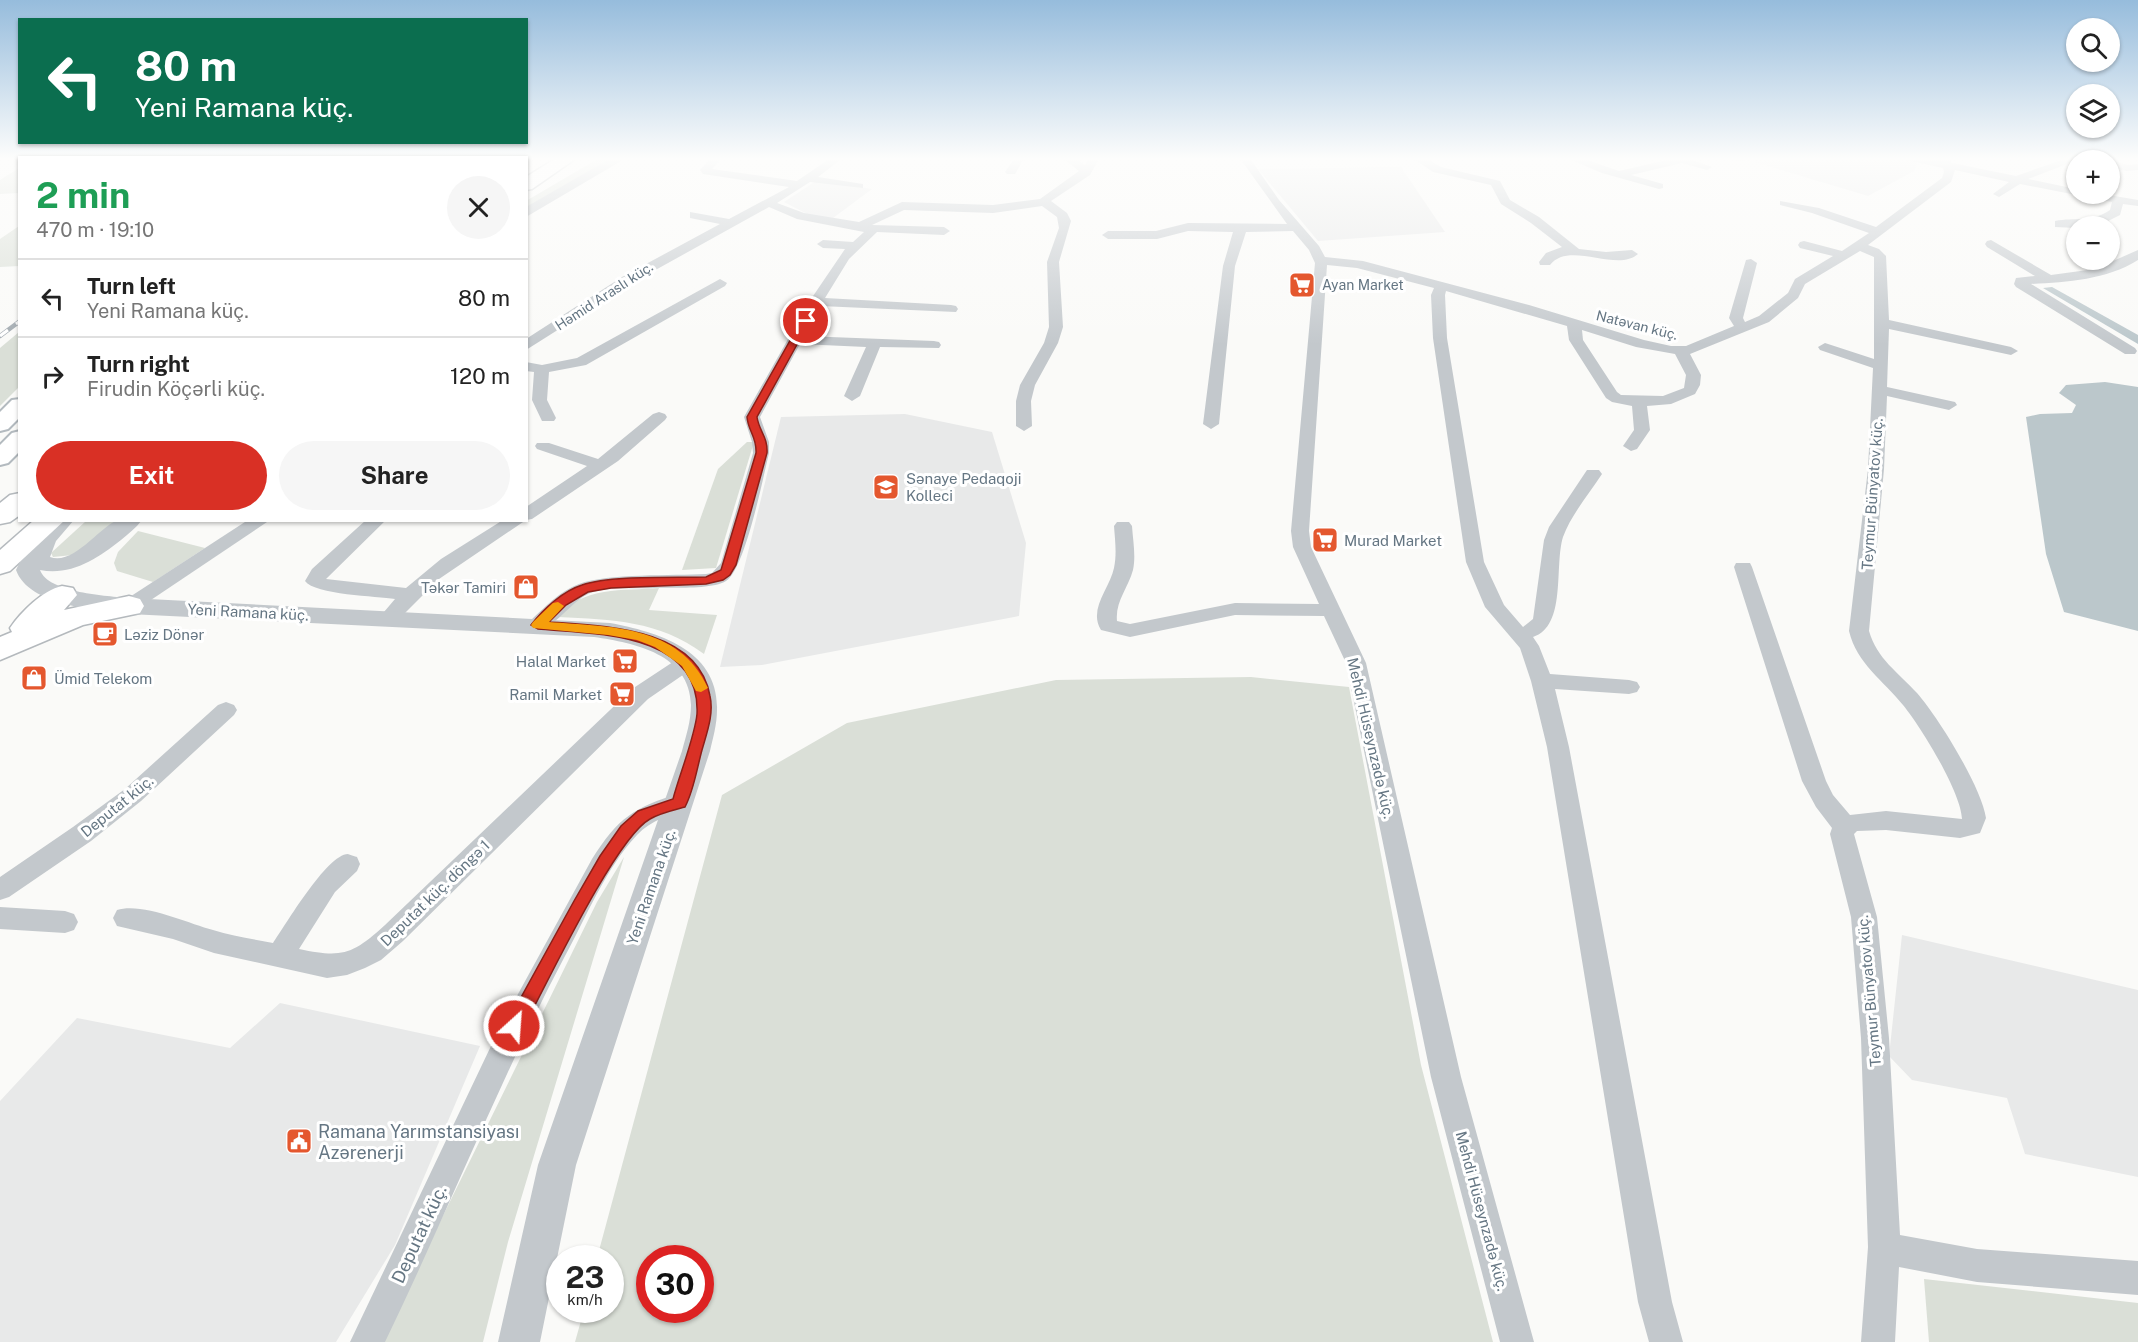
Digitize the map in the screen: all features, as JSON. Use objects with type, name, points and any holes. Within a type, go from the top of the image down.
[{"type":"highway","points":[[0,516],[18,502]]},
{"type":"highway","points":[[0,565],[48,531]]},
{"type":"highway","points":[[0,648],[62,595]]},
{"type":"highway","points":[[0,648],[75,617],[129,606]]},
{"type":"main road","points":[[0,424],[18,407]]},
{"type":"main road","points":[[0,458],[18,440]]},
{"type":"street","points":[[715,220],[730,223]]},
{"type":"street","name":"Həmid Araslı küç.","points":[[528,345],[646,268],[736,220]]},
{"type":"street","points":[[821,220],[866,228],[944,231]]},
{"type":"street","points":[[866,228],[880,220]]},
{"type":"street","points":[[1024,426],[1024,395],[1055,336],[1058,314],[1053,264],[1066,226],[1065,220]]},
{"type":"street","points":[[1290,220],[1320,260]]},
{"type":"street","points":[[1532,220],[1559,237],[1569,249]]},
{"type":"street","points":[[1843,220],[1879,232]]},
{"type":"street","name":"Natəvan küç.","points":[[1320,260],[1350,262],[1524,308],[1633,342],[1680,351],[1696,349],[1764,319],[1796,292],[1800,282],[1895,220]]},
{"type":"street","points":[[2059,224],[2085,226],[2101,220]]},
{"type":"street","points":[[1108,235],[1157,236],[1188,227],[1240,229],[1296,227]]},
{"type":"street","points":[[538,625],[562,602],[585,588],[611,584],[706,580],[719,577],[726,572],[730,565],[761,453],[762,441],[752,417],[816,302],[853,246],[870,235],[866,228]]},
{"type":"street","points":[[1211,424],[1228,266],[1240,229]]},
{"type":"street","points":[[823,244],[853,246]]},
{"type":"street","points":[[1991,244],[2049,279]]},
{"type":"street","points":[[1804,245],[1851,250]]},
{"type":"street","points":[[1545,262],[1550,256],[1569,249],[1596,255],[1632,254]]},
{"type":"street","name":"Teymur Bünyatov küç.","points":[[1851,250],[1875,252],[1880,256],[1881,366],[1876,469],[1859,631],[1861,643],[1870,659],[1911,701],[1925,719],[1969,799],[1974,817],[1971,826],[1960,829],[1872,820],[1857,821],[1845,826],[1842,834],[1859,890],[1868,946],[1875,1038],[1884,1247],[1878,1342]]},
{"type":"street","points":[[2130,351],[2020,284],[2021,281],[2086,273],[2136,258]]},
{"type":"street","name":"Mehdi Hüseynzadə küç.","points":[[1320,260],[1321,277],[1300,531],[1302,547],[1330,610],[1350,647],[1360,677],[1428,999],[1517,1342]]},
{"type":"street","points":[[1742,328],[1736,318],[1751,263]]},
{"type":"street","points":[[548,418],[540,406],[534,367],[581,362],[720,283]]},
{"type":"street","points":[[1441,286],[1438,295],[1440,338],[1475,562],[1495,607],[1529,646],[1542,681],[1562,770],[1655,1302],[1666,1342]]},
{"type":"street","points":[[816,302],[951,309]]},
{"type":"street","points":[[1881,323],[2011,351]]},
{"type":"street","points":[[1574,324],[1576,339],[1611,395],[1622,401],[1665,401],[1690,391],[1695,372],[1680,351]]},
{"type":"street","points":[[795,340],[934,345]]},
{"type":"street","points":[[852,396],[875,343]]},
{"type":"street","points":[[1825,347],[1881,366]]},
{"type":"street","points":[[1879,390],[1949,405]]},
{"type":"street","points":[[1632,446],[1642,430],[1639,402]]},
{"type":"street","points":[[528,514],[600,465],[659,417]]},
{"type":"street","points":[[543,446],[600,465]]},
{"type":"street","points":[[1520,634],[1538,627],[1543,619],[1553,540],[1558,527],[1593,474]]},
{"type":"street","points":[[60,522],[48,531],[39,557],[42,564],[64,564],[84,555],[128,522]]},
{"type":"street","points":[[62,595],[134,522]]},
{"type":"street","points":[[129,606],[258,522]]},
{"type":"street","points":[[375,522],[319,573],[315,581],[322,584],[408,594]]},
{"type":"street","points":[[388,619],[408,594],[442,567],[514,522]]},
{"type":"street","points":[[1123,526],[1124,565],[1107,606],[1105,618],[1108,625],[1130,630],[1142,629],[1235,609],[1330,610]]},
{"type":"street","name":"Yeni Ramana küç.","points":[[48,531],[28,567],[28,573],[32,581],[62,595],[129,606],[538,625],[630,634],[660,644],[687,663],[699,681],[703,695],[704,717],[680,802],[557,1165],[519,1342]]},
{"type":"street","points":[[1743,567],[1814,781],[1824,801],[1845,826]]},
{"type":"street","name":"Deputat küç. döngə 1","points":[[126,918],[279,957],[327,966],[345,965],[374,951],[640,694],[687,663]]},
{"type":"street","points":[[1542,681],[1629,687]]},
{"type":"street","name":"Deputat küç.","points":[[0,890],[134,795],[226,710]]},
{"type":"street","name":"Deputat küç.","points":[[367,1342],[402,1274],[523,1009],[606,861],[627,830],[644,815],[680,802]]},
{"type":"street","points":[[279,957],[326,885],[348,864]]},
{"type":"street","points":[[0,918],[66,922]]},
{"type":"street","points":[[1884,1247],[1915,1257],[1950,1262],[2138,1278]]},
{"type":"shaded area","points":[[1300,220],[1437,220],[1445,232],[1318,241]]},
{"type":"shaded area","points":[[18,227],[18,266],[0,267],[0,239]]},
{"type":"shaded area","points":[[2052,287],[2138,335],[2138,344],[2043,288]]},
{"type":"shaded area","points":[[18,333],[18,388],[0,406],[0,348]]},
{"type":"shaded area","points":[[2105,382],[2138,387],[2138,631],[2064,612],[2046,554],[2026,417],[2072,413],[2076,405],[2059,393],[2066,385]]},
{"type":"shaded area","name":"Sənaye Pedaqoji Kolleci","points":[[905,414],[992,432],[1026,543],[1019,616],[762,665],[720,667],[781,417]]},
{"type":"shaded area","points":[[747,442],[754,442],[716,568],[682,570],[718,469]]},
{"type":"shaded area","points":[[85,522],[122,522],[73,555],[53,557],[51,553]]},
{"type":"shaded area","points":[[138,531],[205,548],[153,582],[117,571],[114,563],[118,552]]},
{"type":"shaded area","points":[[659,588],[649,610],[717,615],[704,654],[670,634],[652,628],[616,621],[558,617],[568,607],[591,595],[618,590]]},
{"type":"shaded area","points":[[1251,677],[1349,687],[1421,1065],[1493,1342],[575,1342],[580,1323],[624,1323],[624,1245],[601,1245],[722,795],[847,723],[1056,680]]},
{"type":"shaded area","points":[[624,857],[508,1242],[483,1342],[381,1342],[597,902]]},
{"type":"shaded area","points":[[1902,935],[2138,990],[2138,1177],[2025,1154],[2007,1098],[1912,1080],[1889,1056]]},
{"type":"shaded area","name":"Ramana Yarımstansiyası Azərenerji","points":[[280,1003],[480,1046],[395,1245],[336,1342],[0,1342],[0,1101],[77,1018],[230,1048]]},
{"type":"shaded area","points":[[1924,1279],[2138,1303],[2138,1342],[1929,1342]]},
{"type":"railway","points":[[0,336],[18,322]]},
{"type":"slow traffic","points":[[558,606],[538,625],[630,634],[660,644],[687,663],[694,671],[701,688]]},
{"type":"place","name":"Ayan Market","points":[[1302,285]]},
{"type":"place","name":"Sənaye Pedaqoji Kolleci","points":[[886,487]]},
{"type":"place","name":"Murad Market","points":[[1325,540]]},
{"type":"place","name":"Təkər Tamiri","points":[[526,587]]},
{"type":"place","name":"Ləziz Dönər","points":[[105,634]]},
{"type":"place","name":"Halal Market","points":[[625,661]]},
{"type":"place","name":"Ümid Telekom","points":[[34,678]]},
{"type":"place","name":"Ramil Market","points":[[622,694]]},
{"type":"place","name":"Ramana Yarımstansiyası Azərenerji","points":[[299,1141]]},
{"type":"route","points":[[514,1026],[554,951],[606,861],[627,830],[644,815],[680,802],[704,717],[703,695],[694,671],[687,663],[660,644],[630,634],[538,625],[572,594],[585,588],[611,584],[706,580],[719,577],[726,572],[730,565],[761,453],[762,441],[752,417],[806,321]]}]
